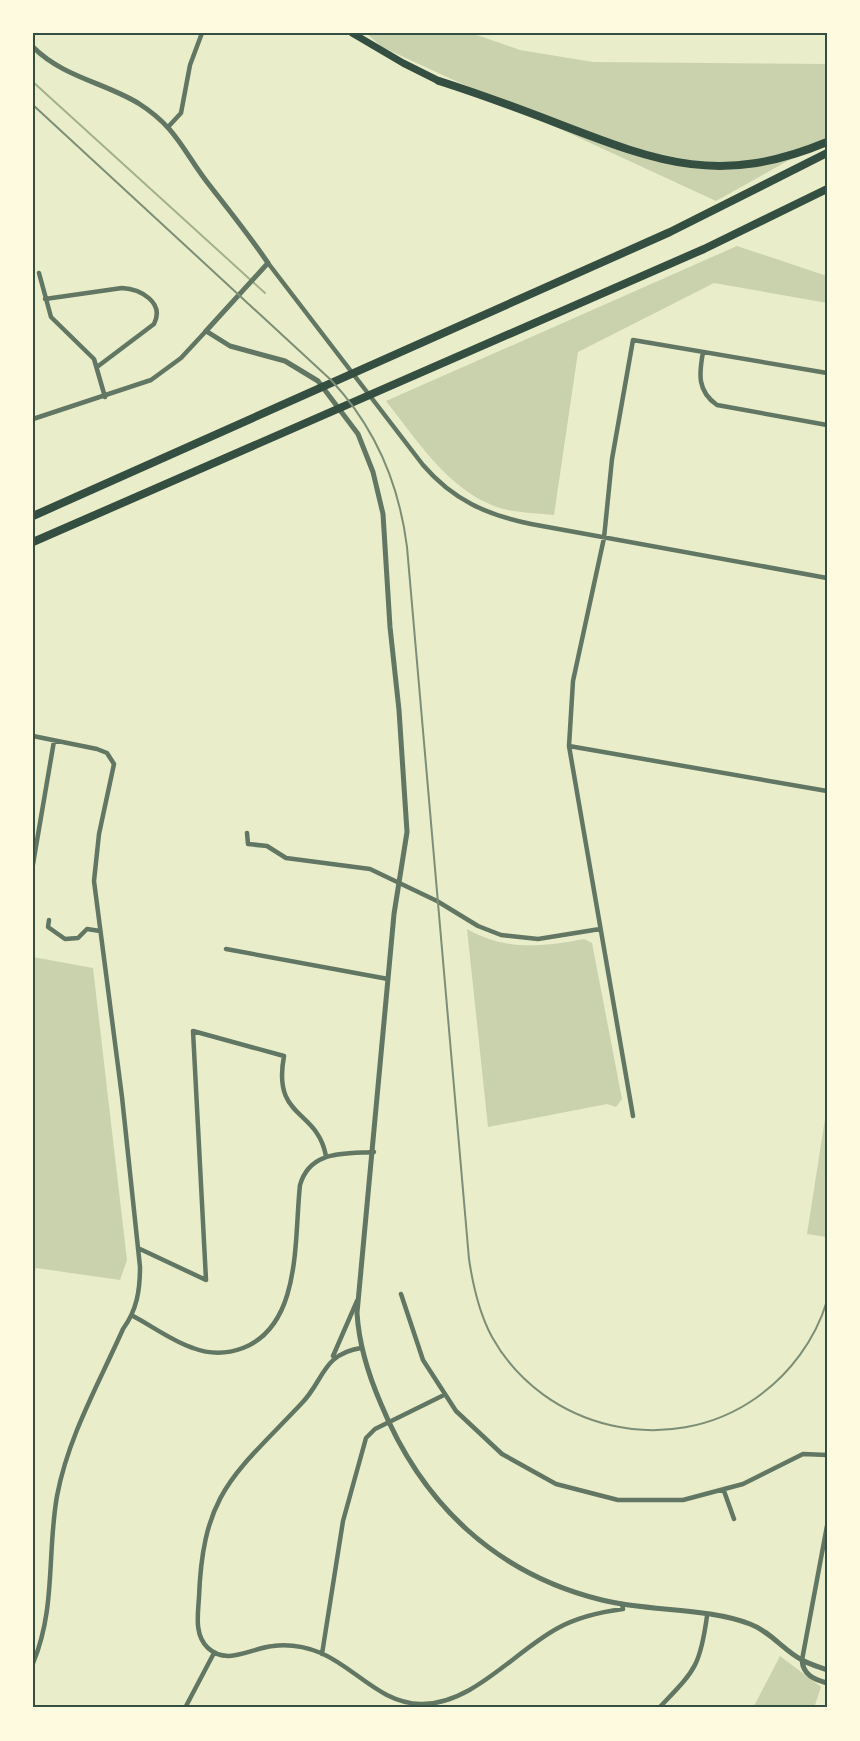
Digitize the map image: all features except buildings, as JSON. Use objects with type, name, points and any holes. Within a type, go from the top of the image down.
[{"type":"highway","points":[[439,81],[628,151],[665,161],[708,166],[751,164],[791,155],[827,142]]},
{"type":"highway","points":[[33,516],[670,232],[827,153]]},
{"type":"highway","points":[[33,542],[704,249],[827,189]]},
{"type":"main road","points":[[352,33],[439,81]]},
{"type":"street","points":[[169,126],[181,113],[190,64],[202,33]]},
{"type":"street","points":[[33,47],[58,68],[137,103],[169,126],[268,263],[413,452],[447,489],[463,501],[494,514],[604,538],[827,578]]},
{"type":"street","points":[[33,419],[133,388],[164,372],[206,331],[268,263]]},
{"type":"street","points":[[39,273],[51,317],[94,359],[105,397]]},
{"type":"street","points":[[45,299],[122,288],[132,289],[150,298],[158,317],[154,324],[97,367]]},
{"type":"street","points":[[206,331],[230,346],[285,361],[318,381],[349,419],[367,455],[383,513],[407,832],[388,979],[374,1152],[357,1301],[361,1347],[389,1424],[403,1454],[430,1493],[482,1542],[540,1578],[584,1595],[622,1604],[735,1620],[762,1630],[802,1660],[827,1671]]},
{"type":"street","points":[[633,1116],[569,746],[570,699],[574,670],[604,538],[612,459],[633,340],[827,372]]},
{"type":"street","points":[[703,352],[699,376],[706,398],[717,405],[827,425]]},
{"type":"street","points":[[33,736],[97,749],[113,759],[115,769],[94,868],[140,1249],[139,1292],[133,1316],[123,1329],[86,1411],[62,1475],[55,1519],[48,1614],[33,1663]]},
{"type":"street","points":[[33,864],[54,741]]},
{"type":"street","points":[[569,746],[827,791]]},
{"type":"street","points":[[247,833],[248,844],[267,846],[286,858],[361,867],[389,876],[399,884],[438,901],[478,926],[510,937],[538,939],[600,929]]},
{"type":"street","points":[[49,920],[48,927],[56,935],[65,939],[78,938],[87,929],[100,931]]},
{"type":"street","points":[[226,949],[388,979]]},
{"type":"street","points":[[140,1249],[206,1280],[193,1031],[284,1056],[281,1082],[286,1101],[297,1115],[315,1131],[326,1156]]},
{"type":"street","points":[[133,1316],[192,1348],[203,1351],[238,1349],[266,1334],[280,1316],[288,1295],[302,1178],[310,1165],[326,1156],[374,1152]]},
{"type":"street","points":[[401,1294],[415,1342],[444,1395],[470,1427],[502,1454],[537,1475],[576,1491],[618,1500],[661,1502],[724,1491],[764,1475],[803,1454],[827,1455]]},
{"type":"street","points":[[357,1301],[331,1360],[303,1403],[246,1458],[214,1509],[201,1559],[198,1627],[202,1641],[214,1653],[229,1657],[259,1648],[285,1645],[322,1654],[384,1695],[408,1702],[433,1703],[467,1692],[558,1628],[588,1615],[623,1609],[622,1604]]},
{"type":"street","points":[[331,1360],[351,1349],[361,1347]]},
{"type":"street","points":[[322,1654],[343,1521],[363,1445],[370,1433],[444,1395]]},
{"type":"street","points":[[724,1491],[734,1519]]},
{"type":"street","points":[[827,1526],[802,1660],[803,1668],[808,1675],[827,1683]]},
{"type":"street","points":[[659,1708],[697,1665],[703,1647],[707,1616]]},
{"type":"street","points":[[185,1708],[214,1653]]},
{"type":"green space","points":[[366,33],[471,33],[520,50],[593,62],[827,64],[827,139],[716,201],[382,47]]},
{"type":"green space","points":[[737,246],[827,276],[827,303],[714,283],[578,352],[554,515],[501,508],[477,498],[447,475],[386,401]]},
{"type":"green space","points":[[467,929],[481,936],[510,944],[554,944],[584,939],[592,943],[622,1099],[616,1107],[607,1104],[488,1127]]},
{"type":"green space","points":[[33,957],[93,968],[127,1260],[120,1280],[36,1268],[33,1276]]},
{"type":"green space","points":[[827,1106],[827,1237],[807,1234]]},
{"type":"green space","points":[[780,1656],[821,1687],[814,1708],[753,1708]]},
{"type":"waterway","points":[[33,82],[265,293]]},
{"type":"railway","points":[[33,105],[331,380],[361,417],[383,457],[398,501],[407,547],[469,1259],[477,1299],[492,1337],[515,1369],[543,1394],[575,1413],[611,1425],[648,1430],[685,1427],[722,1417],[768,1389],[800,1355],[816,1329],[827,1301]]}]
